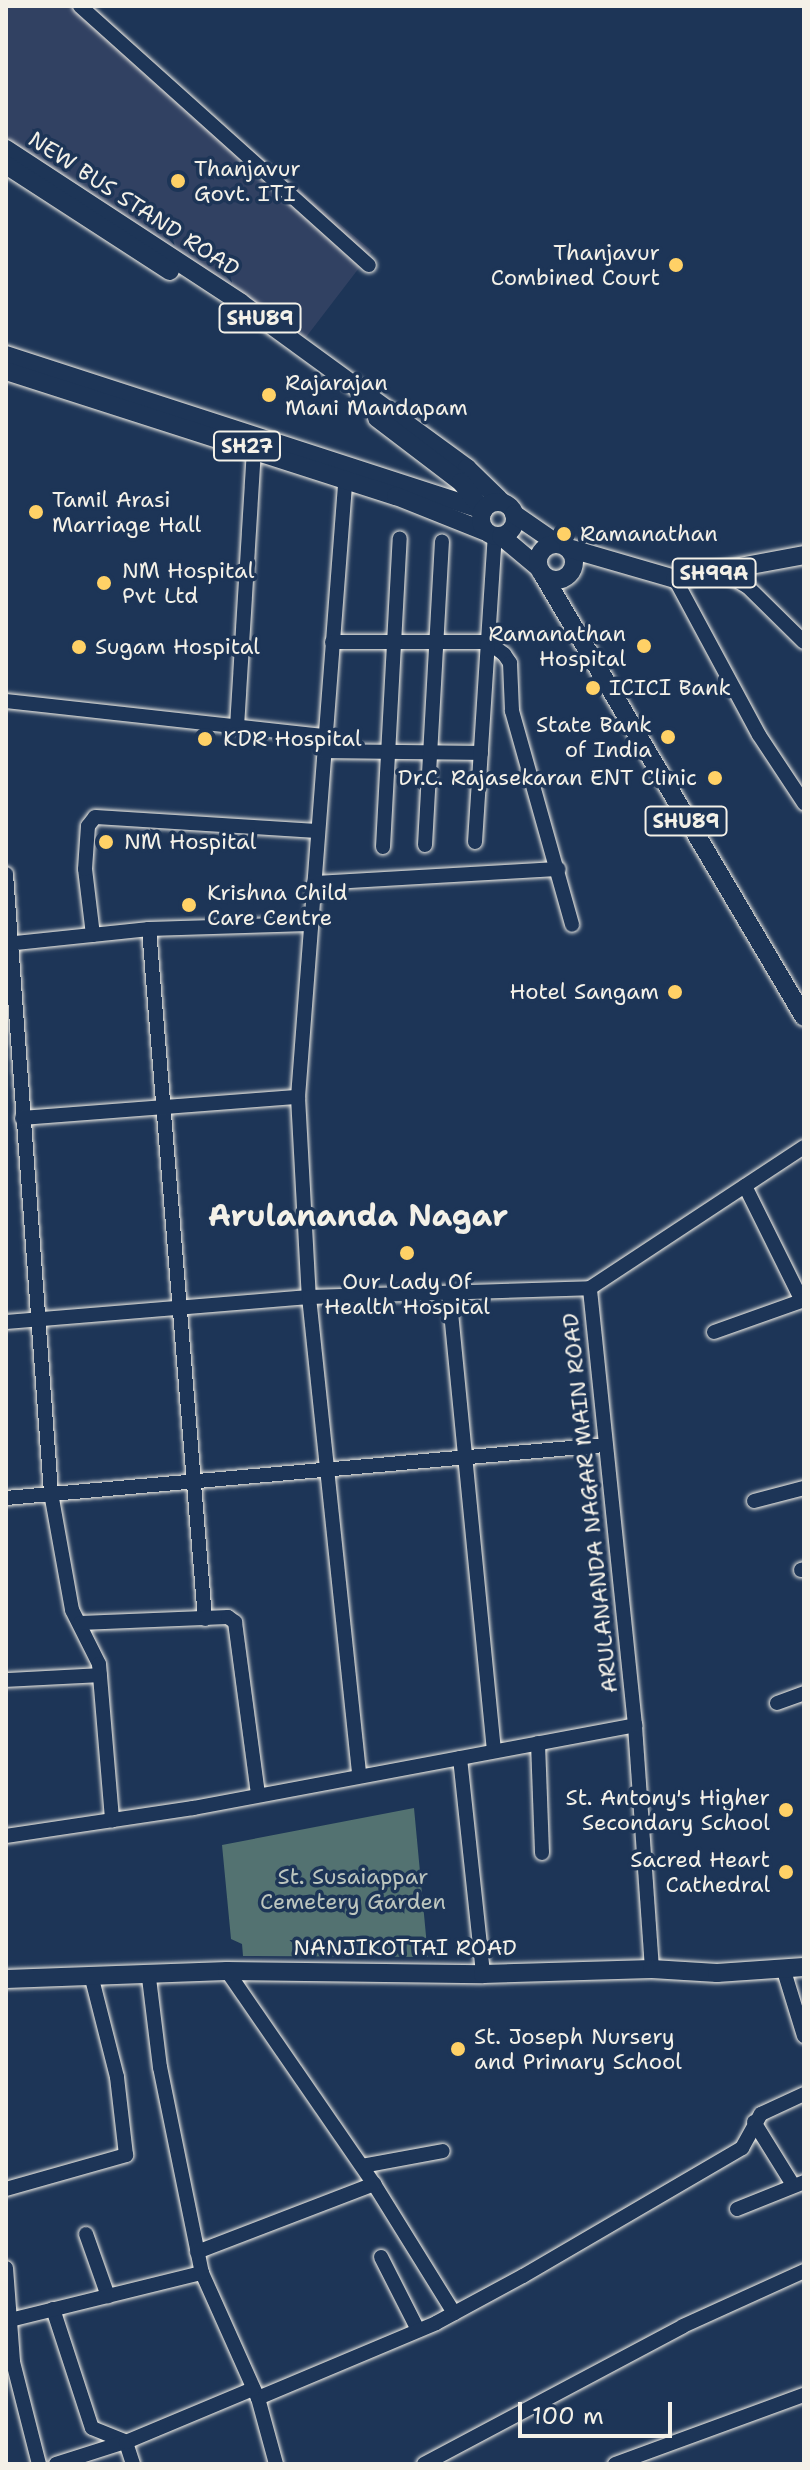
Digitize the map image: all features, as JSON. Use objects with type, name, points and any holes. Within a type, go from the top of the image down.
[{"type":"main road","name":"NEW BUS STAND ROAD","points":[[6,149],[241,303],[467,468],[508,508]]},
{"type":"main road","name":"NEW BUS STAND ROAD","points":[[6,165],[297,358],[461,482],[483,510]]},
{"type":"main road","name":"SH27","points":[[6,355],[102,397],[254,448],[483,510]]},
{"type":"main road","name":"SH27","points":[[6,371],[102,397],[346,473],[493,534]]},
{"type":"main road","points":[[508,508],[514,525],[493,534],[483,510],[508,508]]},
{"type":"main road","name":"SHU89","points":[[508,508],[562,546],[570,572],[569,625]]},
{"type":"main road","name":"SHU89","points":[[493,534],[540,571],[569,625],[804,1017]]},
{"type":"main road","points":[[562,546],[541,551],[540,571],[557,580],[570,572]]},
{"type":"main road","name":"SH99A","points":[[562,546],[675,579],[804,555]]},
{"type":"main road","name":"SH99A","points":[[570,572],[624,564]]},
{"type":"main road","name":"NANJIKOTTAI ROAD","points":[[6,1979],[149,1978],[227,1971],[483,1974],[652,1969],[784,1971],[804,1967]]},
{"type":"street","points":[[80,6],[369,265]]},
{"type":"street","points":[[237,727],[254,448]]},
{"type":"street","points":[[346,473],[298,1097],[309,1297],[359,1775]]},
{"type":"street","points":[[475,842],[493,534]]},
{"type":"street","points":[[383,847],[400,538]]},
{"type":"street","points":[[425,845],[442,541]]},
{"type":"street","points":[[722,572],[748,587],[804,642]]},
{"type":"street","points":[[675,579],[759,735],[804,803]]},
{"type":"street","points":[[332,642],[488,642],[510,663],[512,711],[559,869],[572,925]]},
{"type":"street","points":[[6,701],[237,727],[389,752],[481,753]]},
{"type":"street","points":[[93,935],[85,869],[88,826],[95,817],[318,831]]},
{"type":"street","points":[[314,883],[559,869]]},
{"type":"street","points":[[6,874],[8,944],[51,1493],[65,1584],[80,1623],[95,1648],[112,1820]]},
{"type":"street","points":[[8,944],[149,929],[309,924]]},
{"type":"street","points":[[149,929],[191,1481],[205,1619]]},
{"type":"street","points":[[22,1118],[298,1097]]},
{"type":"street","name":"ARULANANDA NAGAR MAIN ROAD","points":[[652,1969],[635,1725],[590,1288],[804,1147]]},
{"type":"street","points":[[714,1332],[803,1300],[745,1186]]},
{"type":"street","points":[[6,1322],[309,1297],[590,1288]]},
{"type":"street","points":[[449,1292],[494,1749]]},
{"type":"street","points":[[6,1498],[604,1445]]},
{"type":"street","points":[[754,1501],[804,1488]]},
{"type":"street","points":[[80,1623],[228,1617],[240,1631],[258,1794]]},
{"type":"street","points":[[6,1680],[100,1675]]},
{"type":"street","points":[[777,1703],[804,1693]]},
{"type":"street","points":[[6,1836],[112,1820],[635,1725]]},
{"type":"street","points":[[538,1743],[542,1853]]},
{"type":"street","points":[[460,1758],[483,1974]]},
{"type":"street","points":[[227,1971],[374,2184],[454,2313]]},
{"type":"street","points":[[784,1971],[804,2036]]},
{"type":"street","points":[[149,1978],[160,2067],[202,2273],[255,2394],[276,2464]]},
{"type":"street","points":[[6,2189],[126,2155],[117,2077],[92,1979]]},
{"type":"street","points":[[56,2464],[126,2442],[255,2394],[454,2313],[742,2148],[754,2122],[804,2094]]},
{"type":"street","points":[[737,2209],[799,2183],[754,2122]]},
{"type":"street","points":[[362,2166],[443,2151]]},
{"type":"street","points":[[197,2252],[374,2184]]},
{"type":"street","points":[[86,2234],[108,2296]]},
{"type":"street","points":[[381,2257],[418,2330]]},
{"type":"street","points":[[6,2268],[13,2362],[39,2464]]},
{"type":"street","points":[[424,2464],[683,2326],[804,2271]]},
{"type":"street","points":[[8,2320],[202,2273]]},
{"type":"street","points":[[53,2309],[92,2428],[126,2442],[133,2464]]},
{"type":"street","points":[[615,2464],[804,2395]]},
{"type":"shaded area","name":"Thanjavur Govt. ITI","points":[[6,6],[93,6],[204,109],[372,251],[300,345],[6,140]]},
{"type":"green space","name":"St. Susaiappar Cemetery Garden","points":[[414,1808],[428,1957],[243,1956],[242,1944],[231,1939],[222,1845]]},
{"type":"place","name":"Thanjavur Govt. ITI","points":[[178,181]]},
{"type":"place","name":"Thanjavur Combined Court","points":[[676,265]]},
{"type":"place","name":"Rajarajan Mani Mandapam","points":[[269,395]]},
{"type":"place","name":"Tamil Arasi Marriage Hall","points":[[36,512]]},
{"type":"place","name":"Ramanathan","points":[[564,534]]},
{"type":"place","name":"NM Hospital Pvt Ltd","points":[[104,583]]},
{"type":"place","name":"Ramanathan Hospital","points":[[644,646]]},
{"type":"place","name":"Sugam Hospital","points":[[79,647]]},
{"type":"place","name":"ICICI Bank","points":[[593,688]]},
{"type":"place","name":"State Bank of India","points":[[668,737]]},
{"type":"place","name":"KDR Hospital","points":[[205,739]]},
{"type":"place","name":"Dr.C. Rajasekaran ENT Clinic","points":[[715,778]]},
{"type":"place","name":"NM Hospital","points":[[106,842]]},
{"type":"place","name":"Krishna Child Care Centre","points":[[189,905]]},
{"type":"place","name":"Hotel Sangam","points":[[675,992]]},
{"type":"place","name":"Our Lady Of Health Hospital","points":[[407,1253]]},
{"type":"place","name":"St. Antony's Higher Secondary School","points":[[786,1810]]},
{"type":"place","name":"Sacred Heart Cathedral","points":[[786,1872]]},
{"type":"place","name":"St. Joseph Nursery and Primary School","points":[[458,2049]]},
{"type":"district","name":"Arulananda Nagar","points":[[358,1216]]}]
